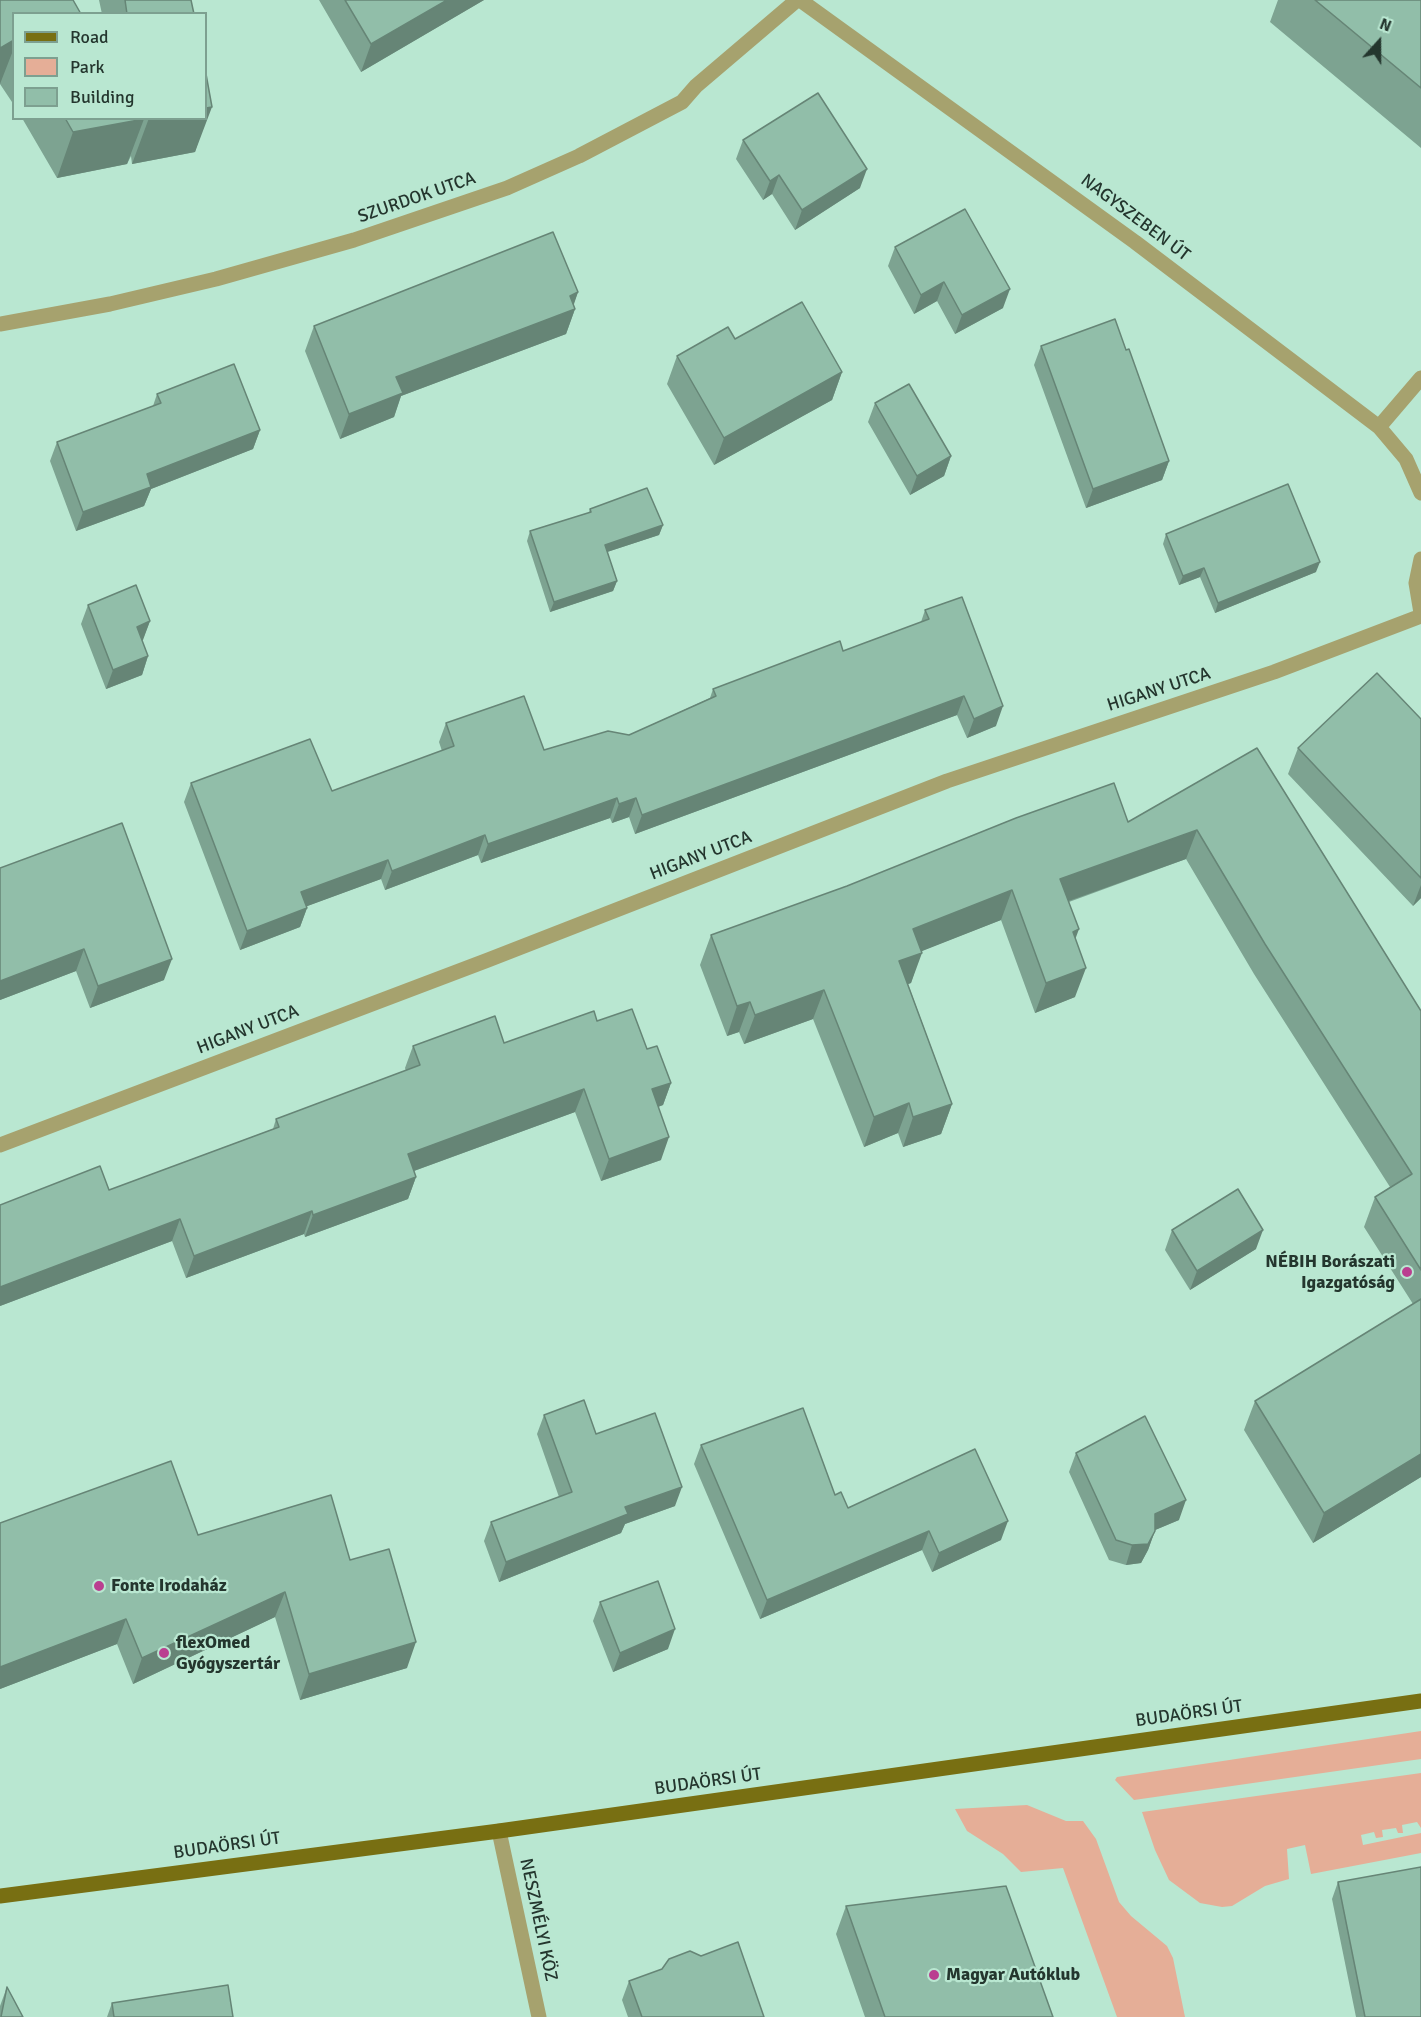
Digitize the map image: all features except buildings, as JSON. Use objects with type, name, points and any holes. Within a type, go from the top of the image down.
[{"type":"main road","name":"BUDAÖRSI ÚT","points":[[0,1896],[498,1831],[1421,1701]]},
{"type":"street","name":"SZURDOK UTCA","points":[[0,324],[110,304],[216,279],[354,240],[507,188],[579,156],[682,102],[696,86],[798,0]]},
{"type":"street","name":"NAGYSZEBEN ÚT","points":[[798,0],[1136,242],[1379,427],[1406,459],[1421,493]]},
{"type":"street","points":[[1379,427],[1421,378]]},
{"type":"street","points":[[1421,559],[1416,583],[1421,614]]},
{"type":"street","name":"HIGANY UTCA","points":[[0,1145],[947,781],[1274,672],[1421,614]]},
{"type":"street","name":"NESZMÉLYI KÖZ","points":[[498,1831],[539,2017]]},
{"type":"green space","points":[[1421,1731],[1421,1759],[1134,1800],[1115,1780],[1117,1777]]},
{"type":"green space","points":[[1421,1773],[1421,1828],[1417,1822],[1402,1825],[1403,1833],[1398,1833],[1396,1828],[1382,1830],[1383,1837],[1376,1838],[1374,1832],[1361,1835],[1363,1845],[1421,1833],[1421,1853],[1311,1874],[1305,1845],[1287,1849],[1289,1879],[1265,1886],[1232,1906],[1222,1907],[1200,1903],[1169,1880],[1155,1850],[1142,1812]]},
{"type":"green space","points":[[1027,1805],[1066,1821],[1083,1821],[1096,1839],[1119,1902],[1131,1916],[1167,1946],[1173,1958],[1185,2017],[1117,2017],[1063,1868],[1021,1872],[1003,1854],[967,1831],[955,1809]]},
{"type":"place","name":"NÉBIH Borászati Igazgatóság","points":[[1407,1272]]},
{"type":"place","name":"Fonte Irodaház","points":[[99,1586]]},
{"type":"place","name":"flexOmed Gyógyszertár","points":[[164,1653]]},
{"type":"place","name":"Magyar Autóklub","points":[[934,1975]]}]
